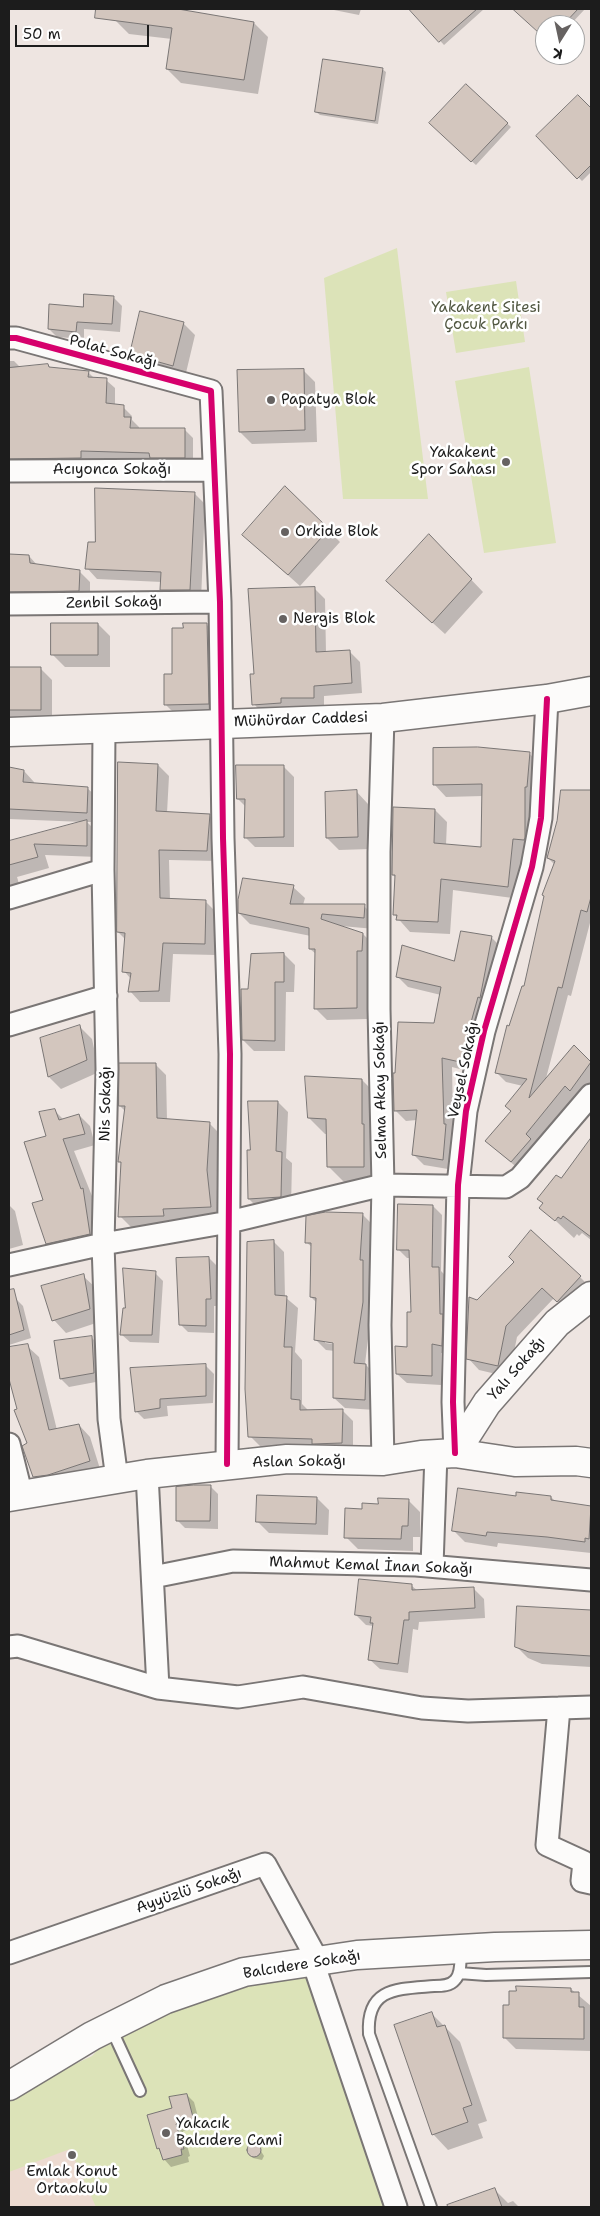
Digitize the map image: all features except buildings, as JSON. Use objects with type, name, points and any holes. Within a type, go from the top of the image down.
[{"type":"street","name":"Polat Sokağı","points":[[9,338],[16,338],[211,391],[214,470]]},
{"type":"street","name":"Acıyonca Sokağı","points":[[9,471],[214,470]]},
{"type":"street","points":[[214,470],[220,602],[223,838],[230,1054],[227,1464]]},
{"type":"street","name":"Zenbil Sokağı","points":[[9,604],[220,602]]},
{"type":"street","name":"Mühürdar Caddesi","points":[[9,732],[382,718],[547,699],[591,691]]},
{"type":"street","name":"Veysel Sokağı","points":[[432,1566],[453,1402],[458,1185],[466,1111],[484,1031],[532,867],[542,818],[547,699]]},
{"type":"street","name":"Selma Akay Sokağı","points":[[382,718],[379,852],[379,1009],[383,1185],[380,1325],[383,1461]]},
{"type":"street","name":"Nis Sokağı","points":[[104,728],[103,870],[107,1069],[103,1244],[109,1419],[117,1478]]},
{"type":"street","points":[[9,898],[103,870]]},
{"type":"street","points":[[9,1025],[106,996]]},
{"type":"street","points":[[9,1265],[103,1244],[229,1222],[383,1185],[506,1187],[520,1178],[591,1095]]},
{"type":"street","name":"Yalı Sokağı","points":[[446,1454],[487,1403],[557,1323],[591,1296]]},
{"type":"street","points":[[9,1444],[15,1497]]},
{"type":"street","name":"Aslan Sokağı","points":[[15,1497],[117,1478],[227,1464],[287,1459],[383,1461],[446,1454],[515,1462],[576,1461],[591,1463]]},
{"type":"street","points":[[148,1474],[158,1688]]},
{"type":"street","name":"Mahmut Kemal İnan Sokağı","points":[[153,1577],[233,1561],[432,1566],[591,1580]]},
{"type":"street","points":[[9,1648],[18,1646],[158,1688],[238,1697],[303,1687],[422,1708],[468,1711],[591,1707]]},
{"type":"street","points":[[559,1708],[547,1845],[584,1862],[582,1880],[591,1883]]},
{"type":"street","name":"Ayyüzlü Sokağı","points":[[9,1953],[265,1864],[315,1961]]},
{"type":"street","name":"Balcıdere Sokağı","points":[[9,2084],[92,2036],[166,1999],[244,1972],[357,1955],[460,1961],[591,1945]]},
{"type":"street","points":[[315,1961],[396,2207]]},
{"type":"lane","points":[[431,2207],[369,2034],[368,2024],[372,2007],[383,1994],[405,1988],[447,1985],[455,1980],[460,1961],[486,1975],[591,1972]]},
{"type":"lane","points":[[110,2027],[140,2090]]},
{"type":"shaded area","points":[[9,2095],[154,2207],[9,2207]]},
{"type":"green space","points":[[397,248],[428,499],[343,499],[324,278]]},
{"type":"green space","name":"Yakakent Sitesi Çocuk Parkı","points":[[516,281],[525,342],[456,353],[446,292]]},
{"type":"green space","name":"Yakakent Spor Sahası","points":[[529,367],[556,543],[484,553],[455,381]]},
{"type":"green space","points":[[306,1976],[310,1981],[386,2207],[96,2207],[70,2149],[9,2172],[9,2095],[92,2056],[103,2044],[172,2009],[239,1989],[280,1979]]},
{"type":"cycle path","points":[[9,338],[16,338],[211,391],[220,602],[223,838],[230,1054],[227,1464]]},
{"type":"cycle path","points":[[455,1453],[453,1402],[458,1185],[466,1111],[484,1031],[532,867],[541,818],[547,699]]},
{"type":"place","name":"Papatya Blok","points":[[271,400]]},
{"type":"place","name":"Yakakent Spor Sahası","points":[[506,462]]},
{"type":"place","name":"Orkide Blok","points":[[285,532]]},
{"type":"place","name":"Nergis Blok","points":[[283,619]]},
{"type":"place","name":"Yakacık Balcıdere Cami","points":[[166,2133]]},
{"type":"place","name":"Emlak Konut Ortaokulu","points":[[72,2155]]}]
